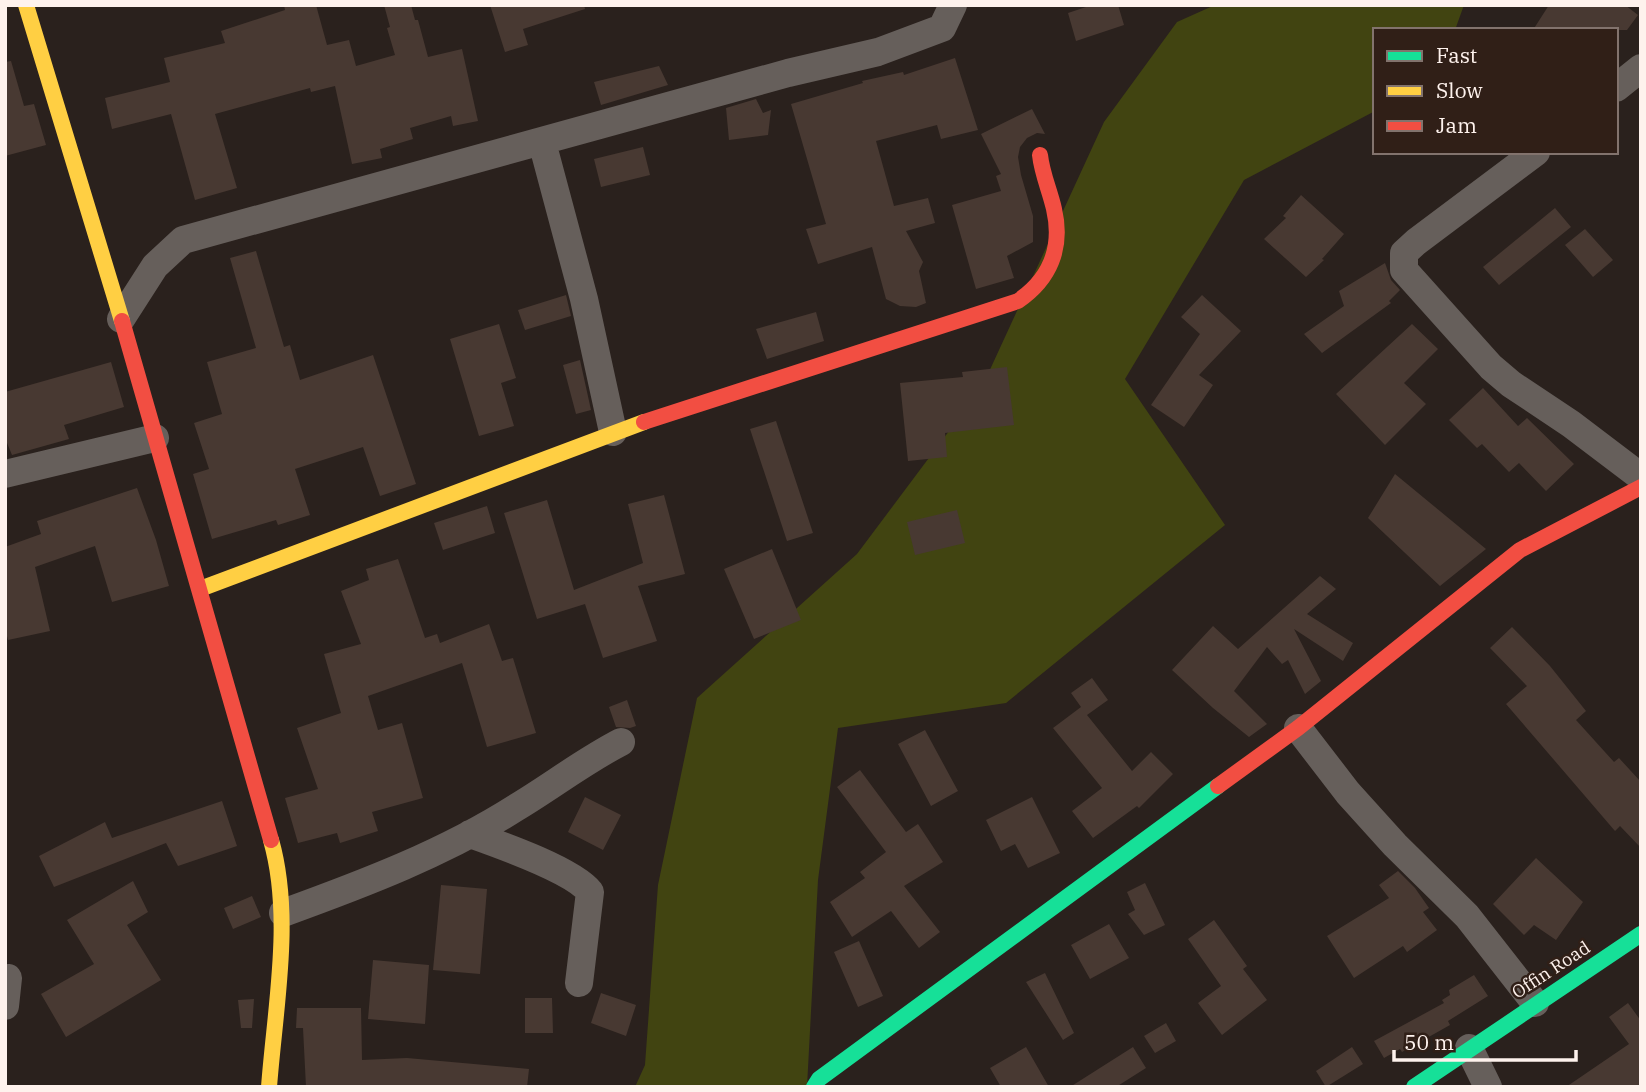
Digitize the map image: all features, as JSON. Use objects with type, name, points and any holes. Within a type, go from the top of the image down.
[{"type":"street","points":[[26,5],[121,319],[277,862],[284,913],[269,1087]]},
{"type":"street","points":[[121,319],[155,266],[183,240],[788,73],[878,52],[942,28],[953,5]]},
{"type":"street","points":[[1618,86],[1641,68]]},
{"type":"street","points":[[542,142],[584,299],[613,432]]},
{"type":"street","points":[[1533,154],[1416,242],[1405,253],[1404,270],[1491,367],[1641,477]]},
{"type":"street","points":[[200,589],[613,432],[1018,301],[1038,287],[1051,264],[1056,233],[1056,214],[1041,167],[1040,155]]},
{"type":"street","points":[[5,474],[155,439]]},
{"type":"street","points":[[814,1087],[819,1079],[1298,728],[1520,550],[1641,487]]},
{"type":"street","points":[[1298,728],[1348,793],[1475,925],[1535,1003]]},
{"type":"street","points":[[284,913],[366,882],[470,834],[621,742]]},
{"type":"street","points":[[470,834],[506,846],[571,877],[583,883],[590,892],[579,983]]},
{"type":"street","name":"Offin Road","points":[[1414,1087],[1641,934]]},
{"type":"street","points":[[5,1006],[8,978]]},
{"type":"street","points":[[1469,1048],[1488,1087]]},
{"type":"green space","points":[[1215,5],[1464,5],[1456,28],[1373,28],[1373,112],[1244,180],[1125,379],[1225,525],[1006,703],[838,728],[818,880],[807,1087],[635,1087],[645,1065],[658,885],[697,698],[857,554],[982,387],[1104,122],[1177,22]]},
{"type":"building","points":[[284,5],[316,5],[327,45],[349,40],[356,66],[395,55],[384,5],[411,5],[428,57],[462,49],[478,121],[453,126],[451,116],[410,128],[413,139],[380,149],[382,158],[352,164],[335,86],[311,92],[310,88],[215,114],[237,188],[195,200],[171,114],[112,129],[105,98],[170,82],[164,58],[225,43],[221,31],[285,10]]},
{"type":"building","points":[[490,5],[584,5],[585,9],[523,29],[528,45],[505,52]]},
{"type":"building","points":[[1092,5],[1118,5],[1124,25],[1076,41],[1068,13]]},
{"type":"building","points":[[1549,5],[1625,5],[1638,15],[1627,30],[1534,28]]},
{"type":"building","points":[[955,58],[978,130],[941,139],[937,125],[876,141],[894,206],[928,198],[935,223],[906,231],[923,262],[919,271],[926,303],[916,307],[900,306],[886,299],[872,247],[818,264],[806,229],[826,224],[791,104],[863,83],[862,81],[903,72],[904,75]]},
{"type":"building","points":[[11,61],[24,106],[34,104],[46,145],[5,156],[5,62]]},
{"type":"building","points":[[659,66],[668,85],[601,105],[594,82]]},
{"type":"building","points":[[756,99],[763,113],[771,110],[768,135],[729,140],[726,108]]},
{"type":"building","points":[[1032,109],[1045,134],[1037,133],[1027,138],[1020,147],[1018,157],[1033,216],[1033,242],[1007,256],[1014,278],[976,289],[952,205],[1001,191],[996,176],[1001,174],[981,134]]},
{"type":"building","points":[[643,147],[650,175],[601,187],[594,159]]},
{"type":"building","points":[[1301,195],[1344,234],[1322,259],[1324,260],[1306,277],[1264,239],[1286,218],[1283,216]]},
{"type":"building","points":[[1555,208],[1571,227],[1499,285],[1483,267]]},
{"type":"building","points":[[1585,229],[1613,260],[1593,277],[1565,245]]},
{"type":"building","points":[[256,251],[284,347],[290,345],[300,380],[373,355],[416,484],[380,496],[363,447],[295,469],[310,515],[278,525],[276,520],[212,539],[193,474],[209,469],[194,423],[222,414],[207,362],[256,348],[230,258]]},
{"type":"building","points":[[1385,263],[1391,280],[1400,290],[1389,301],[1391,303],[1322,353],[1304,334],[1344,306],[1339,291]]},
{"type":"building","points":[[566,295],[571,316],[525,330],[518,310]]},
{"type":"building","points":[[1202,295],[1241,331],[1199,375],[1213,385],[1184,427],[1151,405],[1200,334],[1181,317]]},
{"type":"building","points":[[816,312],[824,341],[767,359],[756,329]]},
{"type":"building","points":[[499,324],[516,378],[501,383],[514,426],[479,436],[450,339]]},
{"type":"building","points":[[1412,324],[1438,349],[1404,383],[1426,404],[1385,445],[1336,394]]},
{"type":"building","points":[[580,360],[591,410],[576,414],[563,365]]},
{"type":"building","points":[[111,362],[124,407],[64,425],[69,439],[12,455],[5,438],[5,392]]},
{"type":"building","points":[[1007,367],[1014,425],[945,433],[947,457],[908,461],[900,383],[963,377],[962,372]]},
{"type":"building","points":[[1483,388],[1518,426],[1527,418],[1574,464],[1546,491],[1519,463],[1509,472],[1482,444],[1477,448],[1449,420]]},
{"type":"building","points":[[776,421],[813,533],[787,541],[750,429]]},
{"type":"building","points":[[1395,474],[1486,549],[1440,586],[1368,518]]},
{"type":"building","points":[[137,488],[169,586],[112,602],[95,546],[35,567],[50,631],[8,640],[5,628],[5,547],[41,534],[37,521]]},
{"type":"building","points":[[664,495],[685,574],[638,586],[657,641],[603,658],[585,604],[537,619],[504,513],[547,500],[574,590],[643,563],[628,504]]},
{"type":"building","points":[[487,506],[495,533],[443,550],[434,523]]},
{"type":"building","points":[[957,510],[965,543],[915,555],[907,522]]},
{"type":"building","points":[[772,549],[801,620],[754,639],[724,569]]},
{"type":"building","points":[[398,559],[425,638],[437,634],[440,643],[489,624],[502,661],[513,658],[536,733],[487,747],[462,663],[368,696],[378,730],[402,723],[423,798],[372,812],[378,831],[340,843],[337,833],[298,843],[285,798],[318,789],[297,728],[341,713],[324,654],[361,644],[341,591],[369,580],[366,569]]},
{"type":"building","points":[[1320,576],[1336,589],[1307,614],[1353,643],[1343,661],[1294,629],[1321,681],[1305,694],[1288,660],[1282,664],[1267,647],[1234,691],[1267,724],[1249,737],[1172,670],[1213,626],[1238,649]]},
{"type":"building","points":[[1512,627],[1550,666],[1586,711],[1576,720],[1614,762],[1619,758],[1641,782],[1641,848],[1620,826],[1615,831],[1506,704],[1527,686],[1490,648]]},
{"type":"building","points":[[1092,678],[1108,700],[1087,715],[1132,771],[1151,752],[1173,774],[1139,808],[1137,806],[1093,838],[1072,811],[1102,788],[1053,728],[1081,707],[1071,693]]},
{"type":"building","points":[[627,700],[636,726],[616,727],[609,707]]},
{"type":"building","points":[[925,730],[958,791],[931,806],[898,744]]},
{"type":"building","points":[[860,770],[906,832],[918,824],[943,862],[904,886],[940,932],[919,948],[891,911],[852,937],[830,902],[865,878],[860,872],[886,852],[837,787]]},
{"type":"building","points":[[585,797],[621,815],[603,850],[568,832]]},
{"type":"building","points":[[1032,797],[1060,853],[1028,868],[1015,844],[1001,851],[986,820]]},
{"type":"building","points":[[222,801],[237,846],[178,866],[166,843],[54,887],[39,856],[105,822],[112,838]]},
{"type":"building","points":[[1536,858],[1583,902],[1556,940],[1534,925],[1524,935],[1493,904]]},
{"type":"building","points":[[1398,871],[1415,888],[1429,908],[1423,912],[1437,930],[1407,952],[1403,946],[1354,978],[1327,936],[1389,898],[1379,885]]},
{"type":"building","points":[[133,881],[148,912],[127,925],[161,980],[66,1037],[41,994],[94,964],[67,920]]},
{"type":"building","points":[[1145,883],[1165,925],[1144,935],[1128,914],[1135,910],[1127,892]]},
{"type":"building","points":[[441,885],[487,889],[480,974],[433,970]]},
{"type":"building","points":[[252,896],[261,917],[233,929],[224,908]]},
{"type":"building","points":[[1214,920],[1247,966],[1243,969],[1267,1000],[1222,1035],[1198,1003],[1221,986],[1188,939]]},
{"type":"building","points":[[1109,924],[1129,958],[1090,979],[1071,945]]},
{"type":"building","points":[[859,941],[883,996],[858,1007],[834,952]]},
{"type":"building","points":[[373,960],[429,965],[425,1024],[368,1019]]},
{"type":"building","points":[[1045,973],[1074,1033],[1063,1040],[1026,982]]},
{"type":"building","points":[[1474,975],[1488,996],[1448,1021],[1450,1025],[1402,1052],[1400,1049],[1384,1058],[1374,1041],[1444,1003],[1442,1000],[1450,995],[1449,990]]},
{"type":"building","points":[[601,993],[636,1005],[626,1036],[591,1023]]},
{"type":"building","points":[[525,998],[552,998],[553,1033],[525,1033]]},
{"type":"building","points":[[254,999],[252,1028],[241,1028],[238,1000]]},
{"type":"building","points":[[1628,1003],[1641,1021],[1641,1087],[1566,1087],[1629,1044],[1609,1017]]},
{"type":"building","points":[[297,1008],[361,1008],[362,1060],[407,1058],[529,1069],[527,1087],[306,1087],[303,1028],[296,1028]]},
{"type":"building","points":[[1166,1023],[1176,1041],[1155,1053],[1144,1036]]},
{"type":"building","points":[[1026,1047],[1049,1087],[1001,1087],[990,1068]]},
{"type":"building","points":[[1133,1047],[1146,1068],[1116,1087],[1070,1087]]},
{"type":"building","points":[[1352,1047],[1363,1064],[1326,1087],[1316,1071]]},
{"type":"traffic: fast","points":[[814,1087],[819,1079],[1218,786]]},
{"type":"traffic: fast","points":[[1414,1087],[1641,934]]},
{"type":"traffic: slow","points":[[26,5],[122,321]]},
{"type":"traffic: slow","points":[[200,589],[644,422]]},
{"type":"traffic: slow","points":[[269,1087],[282,931],[281,900],[271,840]]},
{"type":"traffic: jam","points":[[644,422],[1018,301],[1046,273],[1057,237],[1054,209],[1040,155]]},
{"type":"traffic: jam","points":[[122,321],[271,840]]},
{"type":"traffic: jam","points":[[1218,786],[1298,728],[1520,550],[1641,487]]}]
